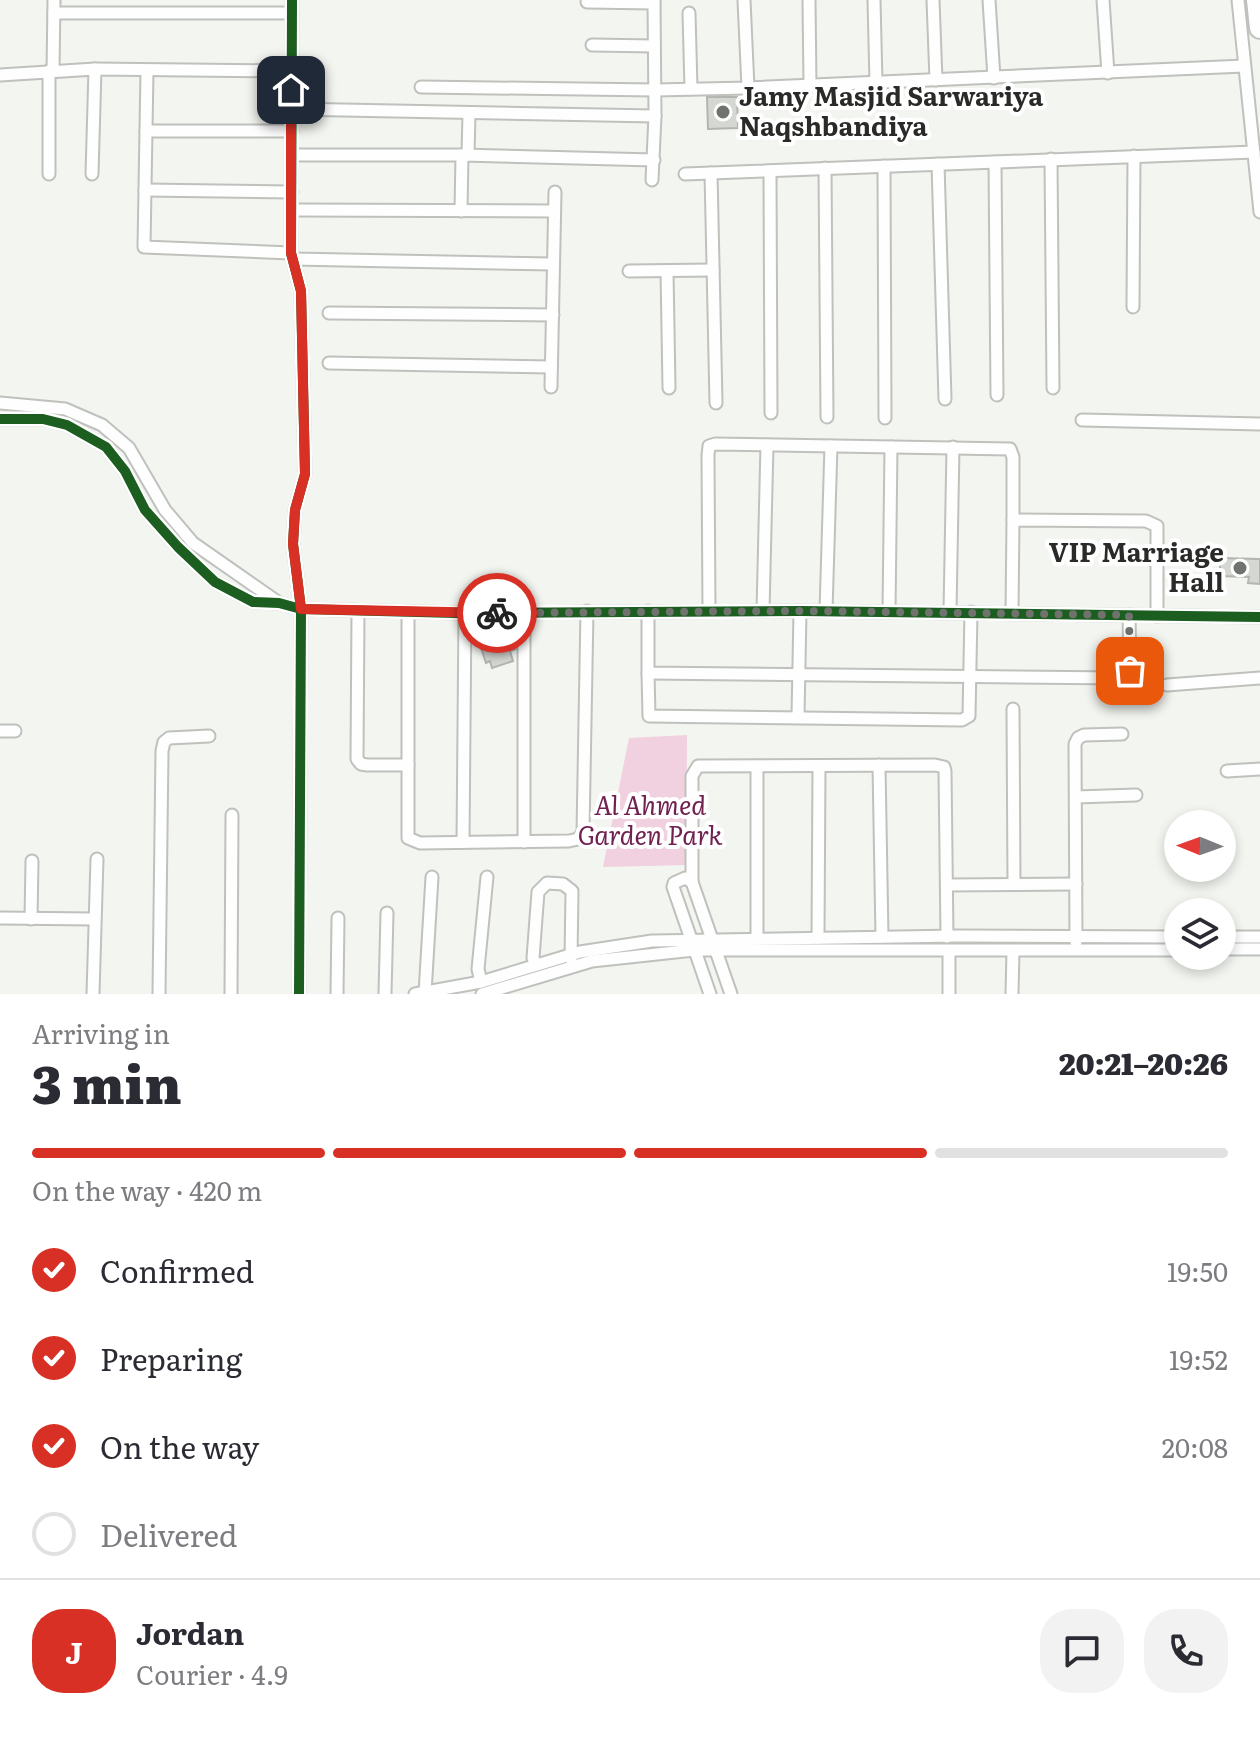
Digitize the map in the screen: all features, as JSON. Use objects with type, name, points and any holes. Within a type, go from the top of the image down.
[{"type":"highway","points":[[1257,0],[1260,28]]},
{"type":"street","points":[[292,0],[292,256],[301,291],[305,474],[295,510],[293,544],[301,609],[299,994]]},
{"type":"street","points":[[744,0],[748,88]]},
{"type":"street","points":[[809,0],[810,86]]},
{"type":"street","points":[[874,0],[876,83]]},
{"type":"street","points":[[933,0],[936,80]]},
{"type":"street","points":[[989,0],[994,78]]},
{"type":"street","points":[[1103,0],[1108,73]]},
{"type":"street","points":[[1238,0],[1260,212]]},
{"type":"street","points":[[587,2],[654,2],[652,180]]},
{"type":"street","points":[[49,174],[54,6],[292,13]]},
{"type":"street","points":[[689,13],[691,89]]},
{"type":"street","points":[[592,45],[654,46]]},
{"type":"street","points":[[421,87],[748,88],[1244,66]]},
{"type":"street","points":[[0,75],[95,69],[291,71]]},
{"type":"street","points":[[92,174],[95,69]]},
{"type":"street","points":[[147,71],[144,247],[292,256],[553,264]]},
{"type":"street","points":[[291,109],[655,116]]},
{"type":"street","points":[[461,211],[469,113]]},
{"type":"street","points":[[146,131],[292,131]]},
{"type":"street","points":[[685,174],[1254,152]]},
{"type":"street","points":[[292,155],[654,160]]},
{"type":"street","points":[[1133,307],[1134,156]]},
{"type":"street","points":[[1051,159],[1053,388]]},
{"type":"street","points":[[995,162],[997,395]]},
{"type":"street","points":[[938,164],[945,399]]},
{"type":"street","points":[[884,166],[885,418]]},
{"type":"street","points":[[825,168],[827,417]]},
{"type":"street","points":[[770,171],[771,413]]},
{"type":"street","points":[[711,173],[716,403]]},
{"type":"street","points":[[145,190],[292,192]]},
{"type":"street","points":[[551,387],[555,192]]},
{"type":"street","points":[[292,210],[554,211]]},
{"type":"street","points":[[629,271],[713,270]]},
{"type":"street","points":[[667,271],[669,388]]},
{"type":"street","points":[[329,313],[553,315]]},
{"type":"street","points":[[329,363],[551,367]]},
{"type":"street","points":[[0,403],[65,409],[102,425],[129,448],[165,510],[193,543],[279,603]]},
{"type":"street","points":[[22,419],[23,403]]},
{"type":"street","points":[[0,419],[43,419],[67,425],[106,447],[125,471],[145,510],[178,547],[215,582],[253,602],[279,603],[301,609],[465,613],[826,611],[1260,617]]},
{"type":"street","points":[[1082,420],[1260,424]]},
{"type":"street","points":[[709,611],[709,446],[715,444],[1010,449],[1013,457],[1012,613]]},
{"type":"street","points":[[763,611],[767,445]]},
{"type":"street","points":[[826,611],[831,446]]},
{"type":"street","points":[[889,612],[891,447]]},
{"type":"street","points":[[950,612],[953,447]]},
{"type":"street","points":[[1013,520],[1152,523],[1157,526],[1157,616]]},
{"type":"street","points":[[358,611],[357,759],[367,765],[408,765]]},
{"type":"street","points":[[408,612],[408,838],[420,843],[578,839],[583,832],[587,611]]},
{"type":"street","points":[[648,611],[649,716],[962,720],[969,716],[971,612]]},
{"type":"street","points":[[798,716],[800,611]]},
{"type":"street","points":[[524,612],[524,842]]},
{"type":"street","points":[[463,842],[465,613]]},
{"type":"street","points":[[648,673],[1128,677],[1129,615]]},
{"type":"street","points":[[1167,685],[1260,678]]},
{"type":"street","points":[[1013,709],[1014,884]]},
{"type":"street","points":[[0,731],[15,731]]},
{"type":"street","points":[[1076,944],[1075,744],[1084,735],[1122,734]]},
{"type":"street","points":[[159,994],[162,751],[164,742],[169,738],[209,736]]},
{"type":"street","points":[[879,765],[882,937]]},
{"type":"street","points":[[731,994],[692,882],[694,770],[698,766],[944,767],[949,994]]},
{"type":"street","points":[[757,766],[757,938]]},
{"type":"street","points":[[818,938],[819,766]]},
{"type":"street","points":[[1227,771],[1260,769]]},
{"type":"street","points":[[1076,797],[1136,795]]},
{"type":"street","points":[[231,994],[232,815]]},
{"type":"street","points":[[93,994],[97,859]]},
{"type":"street","points":[[31,919],[32,861]]},
{"type":"street","points":[[425,993],[432,877]]},
{"type":"street","points":[[482,988],[478,969],[487,877]]},
{"type":"street","points":[[692,882],[685,878],[674,883],[673,887],[710,994]]},
{"type":"street","points":[[536,965],[533,958],[538,892],[547,883],[563,884],[572,891],[571,960]]},
{"type":"street","points":[[947,885],[1076,884]]},
{"type":"street","points":[[385,994],[387,913]]},
{"type":"street","points":[[0,918],[94,919]]},
{"type":"street","points":[[337,994],[338,918]]},
{"type":"street","points":[[947,937],[948,950]]},
{"type":"street","points":[[714,944],[757,938],[947,937],[1164,949]]},
{"type":"street","points":[[1236,937],[1260,937]]},
{"type":"street","points":[[415,994],[515,984],[571,960],[628,943],[1013,951],[1164,938]]},
{"type":"street","points":[[1236,949],[1260,949]]},
{"type":"street","points":[[1012,994],[1013,951]]},
{"type":"street","points":[[515,984],[536,965],[571,960]]},
{"type":"green space","name":"Al Ahmed Garden Park","points":[[687,735],[686,865],[603,867],[629,738]]},
{"type":"building","name":"Jamy Masjid Sarwariya Naqshbandiya","points":[[707,97],[737,97],[738,128],[708,129]]},
{"type":"building","name":"VIP Marriage Hall","points":[[1220,558],[1260,559],[1260,584],[1248,583],[1249,577],[1220,576]]},
{"type":"building","points":[[510,628],[516,644],[516,649],[510,651],[513,661],[492,668],[490,661],[486,663],[478,638]]},
{"type":"cycle path","points":[[292,0],[291,253],[301,291],[305,474],[295,510],[293,544],[301,609],[299,994]]},
{"type":"cycle path","points":[[0,419],[43,419],[67,425],[106,447],[125,471],[145,510],[178,547],[215,582],[253,602],[279,603],[301,609],[456,613],[800,611],[1260,617]]},
{"type":"way so far","points":[[497,613],[800,611],[1129,615],[1130,671]]},
{"type":"place","name":"Jamy Masjid Sarwariya Naqshbandiya","points":[[723,112]]},
{"type":"place","name":"VIP Marriage Hall","points":[[1240,568]]},
{"type":"route","points":[[291,90],[291,253],[301,291],[305,474],[295,510],[293,544],[301,609],[497,613]]}]
